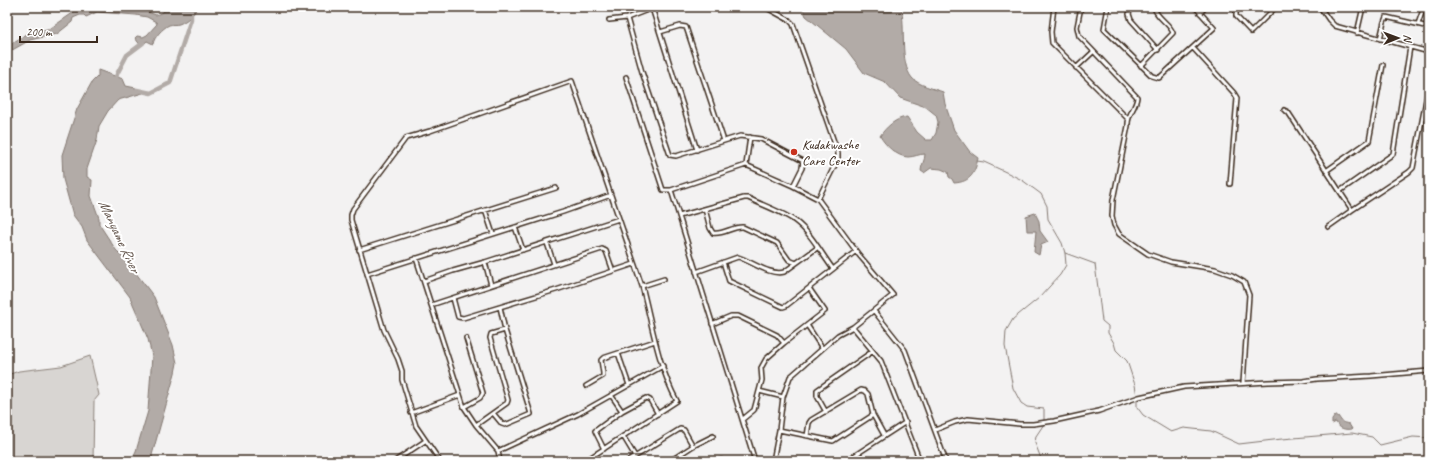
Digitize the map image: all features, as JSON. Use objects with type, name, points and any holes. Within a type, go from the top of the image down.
[{"type":"street","points":[[765,7],[789,20],[793,24],[838,153],[838,159],[818,199]]},
{"type":"street","points":[[1054,7],[1051,32],[1052,43],[1128,119]]},
{"type":"street","points":[[1081,7],[1078,31],[1080,38],[1137,97],[1128,119],[1128,126],[1113,200],[1112,216],[1114,226],[1119,234],[1148,254],[1171,262],[1215,269],[1232,275],[1244,282],[1249,295],[1243,383]]},
{"type":"street","points":[[1108,7],[1104,29],[1152,76],[1159,78],[1214,28],[1194,7]]},
{"type":"street","points":[[1131,7],[1129,14],[1131,20],[1158,50]]},
{"type":"street","points":[[1141,66],[1173,33],[1171,28],[1155,12],[1154,7]]},
{"type":"street","points":[[1200,13],[1206,7]]},
{"type":"street","points":[[1241,7],[1236,12],[1236,16],[1251,32],[1276,7]]},
{"type":"street","points":[[1320,7],[1335,26],[1429,52]]},
{"type":"street","points":[[1357,33],[1363,7]]},
{"type":"street","points":[[1418,24],[1424,7]]},
{"type":"street","points":[[609,20],[627,18],[653,8],[697,150]]},
{"type":"street","points":[[1380,39],[1386,17],[1429,27]]},
{"type":"street","points":[[627,18],[642,72],[670,155],[676,156],[740,136],[760,139],[803,161],[802,168],[793,186]]},
{"type":"street","points":[[660,32],[680,26],[686,28],[724,141]]},
{"type":"street","points":[[1340,191],[1393,154],[1410,47]]},
{"type":"street","points":[[1193,48],[1234,93],[1236,98],[1237,106],[1230,184]]},
{"type":"street","points":[[1076,68],[1093,52]]},
{"type":"street","points":[[1326,171],[1369,141],[1383,65]]},
{"type":"street","points":[[626,77],[663,190],[671,190],[746,165],[793,186],[818,199],[856,251],[893,295],[853,327],[840,334],[822,348],[790,377],[783,397],[773,461]]},
{"type":"street","points":[[440,461],[416,426],[411,413],[402,380],[402,370],[384,330],[359,250],[351,220],[353,210],[406,138],[430,132],[572,81],[642,286],[655,341],[672,392],[677,401],[585,461]]},
{"type":"street","points":[[1328,227],[1413,168],[1429,84]]},
{"type":"street","points":[[1284,110],[1288,112],[1352,210]]},
{"type":"street","points":[[746,165],[750,137]]},
{"type":"street","points":[[359,250],[556,188]]},
{"type":"street","points":[[671,190],[756,461]]},
{"type":"street","points":[[367,274],[563,212],[611,195]]},
{"type":"street","points":[[680,216],[748,198],[794,221],[816,244],[833,269]]},
{"type":"street","points":[[705,209],[710,228],[713,233],[718,234],[743,227],[777,243],[789,260],[796,263]]},
{"type":"street","points":[[484,210],[493,234]]},
{"type":"street","points":[[424,281],[619,219]]},
{"type":"street","points":[[515,227],[523,250]]},
{"type":"street","points":[[547,243],[554,264]]},
{"type":"street","points":[[696,272],[738,257],[776,273],[784,272],[818,248]]},
{"type":"street","points":[[431,305],[602,249],[606,250],[612,271]]},
{"type":"street","points":[[723,262],[729,281],[783,307],[856,251]]},
{"type":"street","points":[[416,258],[464,407],[476,425],[498,451],[500,461]]},
{"type":"street","points":[[485,262],[491,285]]},
{"type":"street","points":[[453,298],[458,317],[463,318],[634,264]]},
{"type":"street","points":[[642,286],[664,279]]},
{"type":"street","points":[[743,419],[754,410],[762,380],[761,367],[766,359],[825,311],[809,288]]},
{"type":"street","points":[[493,413],[502,424],[505,425],[531,414],[505,330],[500,307]]},
{"type":"street","points":[[874,311],[905,350],[946,461]]},
{"type":"street","points":[[712,324],[731,316],[738,316],[777,335],[784,343]]},
{"type":"street","points":[[807,325],[822,348]]},
{"type":"street","points":[[853,327],[881,361],[920,461]]},
{"type":"street","points":[[476,425],[507,403],[508,400],[490,338],[491,334],[505,330]]},
{"type":"street","points":[[464,407],[480,398],[483,393],[466,338]]},
{"type":"street","points":[[586,386],[602,376],[602,359],[655,341]]},
{"type":"street","points":[[826,412],[816,396],[817,390],[873,351]]},
{"type":"street","points":[[618,353],[629,385]]},
{"type":"street","points":[[498,451],[578,414],[663,366]]},
{"type":"street","points":[[935,430],[955,422],[968,419],[1032,424],[1054,421],[1099,411],[1134,399],[1184,387],[1303,381],[1429,370]]},
{"type":"street","points":[[807,436],[810,421],[861,390],[868,394],[873,415],[884,435]]},
{"type":"street","points":[[759,392],[783,397]]},
{"type":"street","points":[[411,413],[460,395]]},
{"type":"street","points":[[611,395],[622,412]]},
{"type":"street","points":[[604,450],[595,431],[622,412],[646,398],[650,400],[658,414]]},
{"type":"street","points":[[779,430],[828,440],[835,440],[873,415]]},
{"type":"street","points":[[846,461],[906,422]]},
{"type":"street","points":[[628,461],[680,429],[684,430],[693,446]]},
{"type":"street","points":[[623,436],[635,456]]},
{"type":"street","points":[[670,461],[693,446],[713,436]]},
{"type":"street","points":[[395,461],[425,440]]},
{"type":"shaded area","points":[[87,7],[136,8],[156,15],[169,7],[197,7],[192,15],[185,21],[178,24],[169,25],[164,28],[157,36],[153,44],[147,41],[141,46],[135,38],[137,36],[143,37],[147,35],[157,24],[156,22],[147,17],[136,15],[97,12],[86,17],[84,15],[80,15],[73,18],[72,22],[57,34],[30,40],[7,53],[7,46],[27,34],[51,28],[77,10]]},
{"type":"shaded area","points":[[804,7],[901,7],[904,54],[908,71],[912,78],[918,83],[943,92],[945,104],[954,130],[970,152],[978,158],[974,172],[968,179],[954,183],[949,177],[948,172],[941,169],[931,168],[924,173],[921,171],[925,154],[910,157],[904,156],[896,153],[888,147],[880,136],[885,129],[899,119],[907,117],[917,132],[926,140],[932,140],[936,133],[938,122],[936,115],[926,107],[900,98],[885,82],[864,73],[846,49],[806,16],[803,9]]},
{"type":"shaded area","points":[[98,70],[123,79],[126,86],[136,88],[143,93],[118,100],[108,111],[99,126],[97,140],[87,169],[87,177],[92,180],[91,196],[99,218],[99,224],[116,250],[126,260],[154,297],[173,345],[177,363],[152,455],[153,461],[131,461],[136,451],[148,411],[152,356],[148,339],[130,297],[87,240],[82,227],[73,215],[63,179],[62,155],[77,109],[92,82],[98,76]]},
{"type":"shaded area","points":[[1035,213],[1039,221],[1040,231],[1048,242],[1041,245],[1039,255],[1034,252],[1036,231],[1027,231],[1026,216]]},
{"type":"shaded area","points":[[90,356],[99,395],[94,401],[93,461],[7,461],[7,375],[19,371],[61,366]]},
{"type":"shaded area","points":[[1335,416],[1338,416],[1342,422],[1349,424],[1352,429],[1342,428],[1336,422],[1332,424],[1332,420]]},
{"type":"waterway","points":[[137,90],[151,93],[170,83],[191,19],[191,7]]},
{"type":"waterway","name":"Manyame River","points":[[115,83],[117,74],[127,55],[143,43]]},
{"type":"waterway","points":[[977,161],[984,162],[1022,180],[1041,194],[1047,206],[1048,219],[1062,243],[1065,253],[1066,265],[1060,275],[1039,298],[1013,319],[1006,331],[1005,346],[1013,388],[1021,403],[1027,407],[1044,409],[1044,424],[1036,436],[1035,443],[1042,461]]},
{"type":"waterway","points":[[1065,253],[1095,264],[1102,321],[1108,326],[1108,333],[1116,350],[1127,361],[1137,396]]},
{"type":"waterway","points":[[1137,399],[1137,407],[1143,415],[1171,432],[1184,428],[1211,431],[1239,444],[1352,433],[1372,437],[1380,445],[1413,437],[1429,438]]},
{"type":"place","name":"Kudakwashe Care Center","points":[[794,152]]}]
